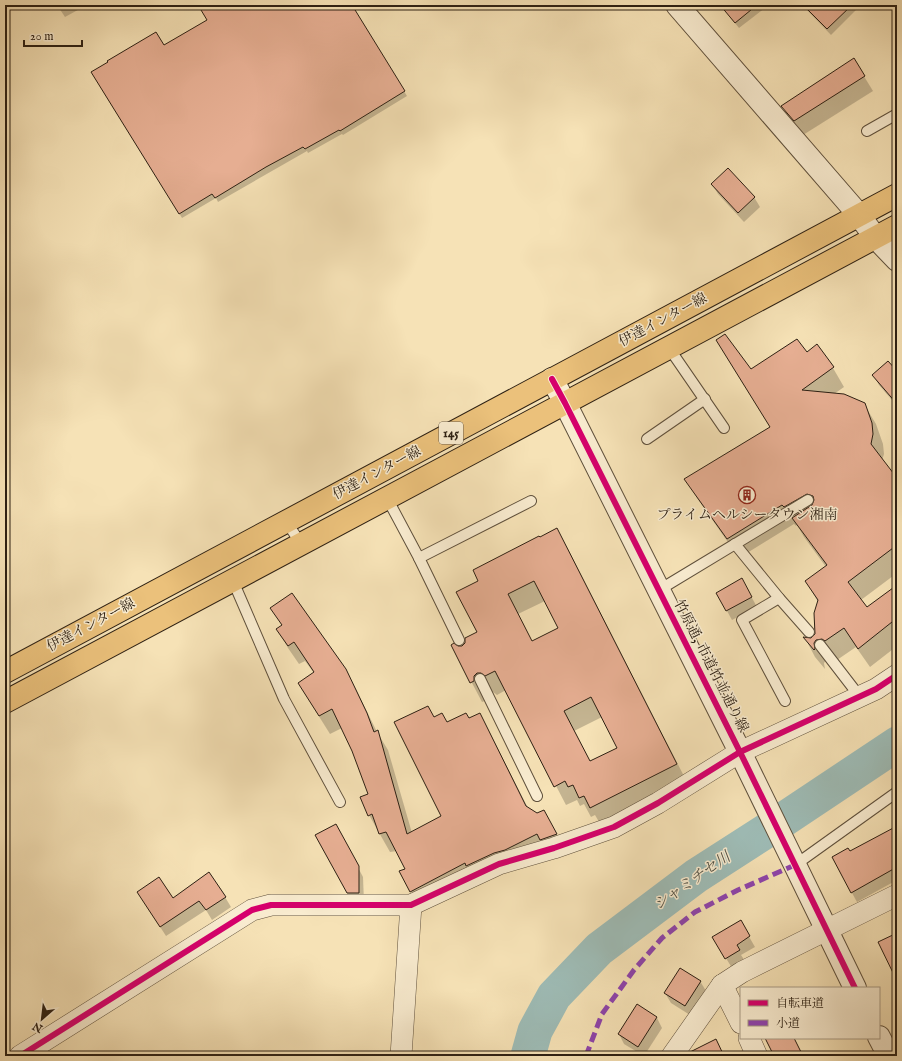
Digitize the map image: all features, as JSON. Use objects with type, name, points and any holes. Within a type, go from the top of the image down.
[{"type":"main road","name":"伊達インター線","points":[[5,672],[897,195]]},
{"type":"main road","name":"伊達インター線","points":[[5,702],[897,226]]},
{"type":"street","points":[[677,5],[897,260]]},
{"type":"street","name":"竹原通, 市道竹並通り線","points":[[552,379],[566,403],[740,752],[792,858],[825,930],[854,987]]},
{"type":"street","points":[[20,1056],[252,910],[271,905],[410,905],[499,864],[554,848],[614,827],[658,803],[740,752],[860,697],[876,689],[897,675]]},
{"type":"street","points":[[672,1056],[722,985],[742,972],[897,895]]},
{"type":"street","points":[[401,1056],[410,905]]},
{"type":"street","points":[[722,985],[740,1021]]},
{"type":"street","points":[[880,1038],[889,1056]]},
{"type":"street","points":[[750,1039],[758,1056]]},
{"type":"lane","points":[[867,131],[897,114]]},
{"type":"lane","points":[[669,348],[724,428]]},
{"type":"lane","points":[[647,439],[705,399]]},
{"type":"lane","points":[[387,498],[459,640]]},
{"type":"lane","points":[[659,590],[808,500]]},
{"type":"lane","points":[[418,558],[531,501]]},
{"type":"lane","points":[[286,521],[300,544]]},
{"type":"lane","points":[[735,544],[809,632]]},
{"type":"lane","points":[[233,581],[284,699],[340,802]]},
{"type":"lane","points":[[779,598],[742,620],[785,701]]},
{"type":"lane","points":[[820,645],[860,697]]},
{"type":"lane","points":[[480,679],[537,796]]},
{"type":"lane","points":[[792,858],[897,792]]},
{"type":"building","points":[[198,5],[352,5],[405,91],[340,131],[339,130],[305,149],[303,147],[266,167],[215,198],[212,194],[179,214],[91,72],[156,32],[164,45],[207,20]]},
{"type":"building","points":[[720,5],[757,5],[735,23]]},
{"type":"building","points":[[803,5],[852,5],[827,29]]},
{"type":"building","points":[[854,58],[865,76],[794,121],[781,106]]},
{"type":"building","points":[[728,168],[755,197],[738,213],[711,184]]},
{"type":"building","name":"プライムヘルシータウン湘南","points":[[725,334],[751,369],[797,339],[807,352],[817,344],[834,367],[802,390],[844,394],[865,403],[872,423],[873,434],[871,444],[897,478],[897,545],[848,582],[867,607],[897,585],[897,618],[858,649],[844,628],[825,641],[822,639],[816,640],[814,643],[814,650],[803,637],[811,638],[815,634],[814,613],[818,600],[805,581],[827,565],[792,518],[812,505],[814,500],[813,496],[807,494],[784,507],[782,505],[727,539],[684,479],[770,427],[716,340]]},
{"type":"building","points":[[888,361],[897,371],[897,404],[872,375]]},
{"type":"building","points":[[557,528],[677,764],[590,808],[584,796],[579,798],[573,785],[568,787],[565,781],[554,787],[495,671],[485,676],[481,673],[477,673],[474,676],[474,681],[470,683],[451,645],[454,643],[458,646],[462,646],[465,643],[465,638],[477,632],[456,592],[478,581],[473,570],[539,536],[540,537]],"holes":[[[534,581],[558,628],[532,641],[508,594]],[[591,697],[617,748],[590,761],[564,711]]]},
{"type":"building","points":[[742,578],[752,597],[726,611],[716,593]]},
{"type":"building","points":[[292,593],[346,669],[367,713],[374,732],[378,730],[407,834],[441,816],[394,722],[428,706],[434,717],[442,713],[447,722],[466,713],[469,718],[480,713],[526,806],[537,813],[544,810],[557,834],[540,840],[537,834],[505,850],[494,853],[466,866],[465,863],[410,892],[399,871],[405,869],[386,832],[379,834],[372,814],[368,816],[360,797],[368,794],[352,751],[332,709],[319,716],[298,683],[314,672],[294,642],[288,646],[276,629],[282,625],[270,608]]},
{"type":"building","points":[[336,824],[359,866],[359,893],[347,893],[315,835]]},
{"type":"building","points":[[897,826],[897,867],[851,893],[832,857],[848,848],[850,851]]},
{"type":"building","points":[[209,872],[226,897],[206,910],[199,901],[160,927],[137,892],[159,877],[173,898]]},
{"type":"building","points":[[741,920],[750,936],[737,945],[740,950],[725,959],[712,937]]},
{"type":"building","points":[[897,933],[897,981],[878,942]]},
{"type":"building","points":[[680,968],[701,981],[685,1006],[664,993]]},
{"type":"building","points":[[637,1004],[657,1017],[638,1047],[618,1034]]},
{"type":"building","points":[[716,1039],[724,1056],[687,1056],[690,1052]]},
{"type":"building","points":[[766,1039],[794,1039],[803,1056],[774,1056]]},
{"type":"waterway","name":"シャミチセ川","points":[[528,1056],[535,1031],[554,996],[599,949],[696,876],[897,744]]},
{"type":"marked path","points":[[586,1056],[602,1014],[634,970],[662,938],[695,912],[738,890],[795,865]]},
{"type":"cycle path","points":[[552,379],[740,752],[855,987]]},
{"type":"cycle path","points":[[20,1056],[252,910],[271,905],[411,905],[499,864],[554,848],[614,827],[658,803],[740,752],[876,689],[897,675]]},
{"type":"place","name":"プライムヘルシータウン湘南","points":[[747,495]]}]
